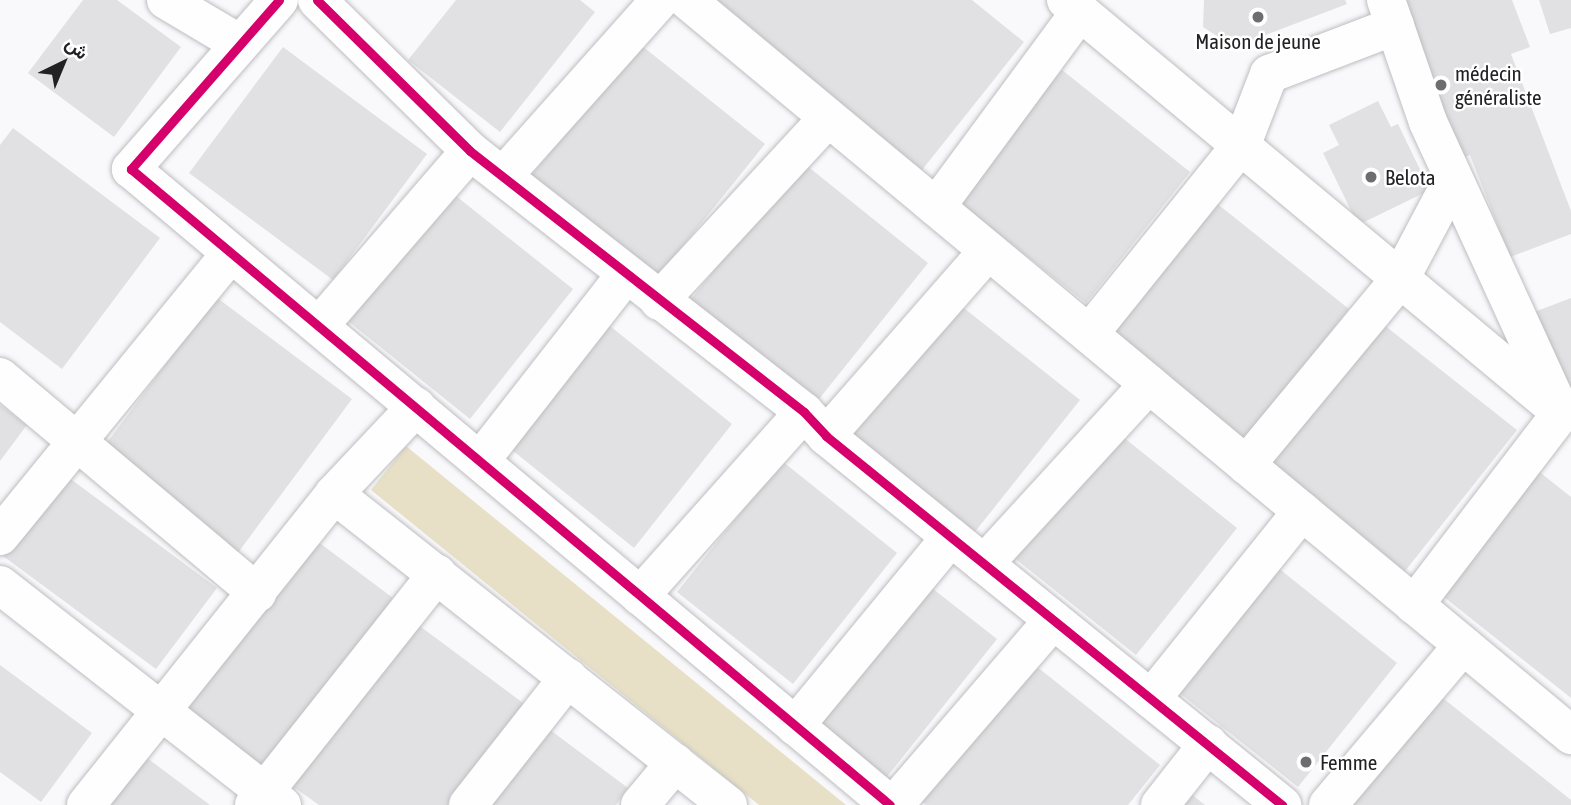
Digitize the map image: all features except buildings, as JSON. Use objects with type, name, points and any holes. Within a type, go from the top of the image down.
[{"type":"street","points":[[166,0],[240,44]]},
{"type":"street","points":[[279,0],[131,169],[892,805],[1053,620]]},
{"type":"street","points":[[317,0],[470,151],[504,175],[815,424],[1282,805]]},
{"type":"street","points":[[504,175],[660,0]]},
{"type":"street","points":[[687,0],[1571,735]]},
{"type":"street","points":[[936,207],[1073,6],[1242,144],[1566,417]]},
{"type":"street","points":[[1088,334],[1242,144],[1269,74],[1390,13],[1453,179],[1566,417]]},
{"type":"street","points":[[659,301],[828,118]]},
{"type":"street","points":[[319,327],[470,151]]},
{"type":"street","points":[[1246,464],[1401,279],[1453,179]]},
{"type":"street","points":[[640,596],[988,251]]},
{"type":"street","points":[[0,536],[231,253]]},
{"type":"street","points":[[480,461],[626,274]]},
{"type":"street","points":[[0,377],[75,443],[257,593]]},
{"type":"street","points":[[984,564],[1149,384]]},
{"type":"street","points":[[86,805],[334,494],[416,407]]},
{"type":"street","points":[[1414,605],[1566,417]]},
{"type":"street","points":[[334,494],[728,805]]},
{"type":"street","points":[[1151,699],[1302,512]]},
{"type":"street","points":[[795,726],[951,537]]},
{"type":"street","points":[[0,585],[162,712],[267,801],[437,574]]},
{"type":"street","points":[[1328,805],[1463,645]]},
{"type":"street","points":[[468,805],[568,678]]},
{"type":"street","points":[[1160,805],[1208,744]]},
{"type":"street","points":[[640,805],[675,762]]},
{"type":"shaded area","points":[[406,446],[846,805],[759,805],[371,490]]},
{"type":"cycle path","points":[[279,0],[131,169],[890,805]]},
{"type":"cycle path","points":[[317,0],[470,151],[804,412],[826,436],[1282,805]]},
{"type":"place","name":"Maison de jeune","points":[[1258,17]]},
{"type":"place","name":"médecin généraliste","points":[[1441,85]]},
{"type":"place","name":"Belota","points":[[1371,177]]},
{"type":"place","name":"Femme","points":[[1306,762]]}]
